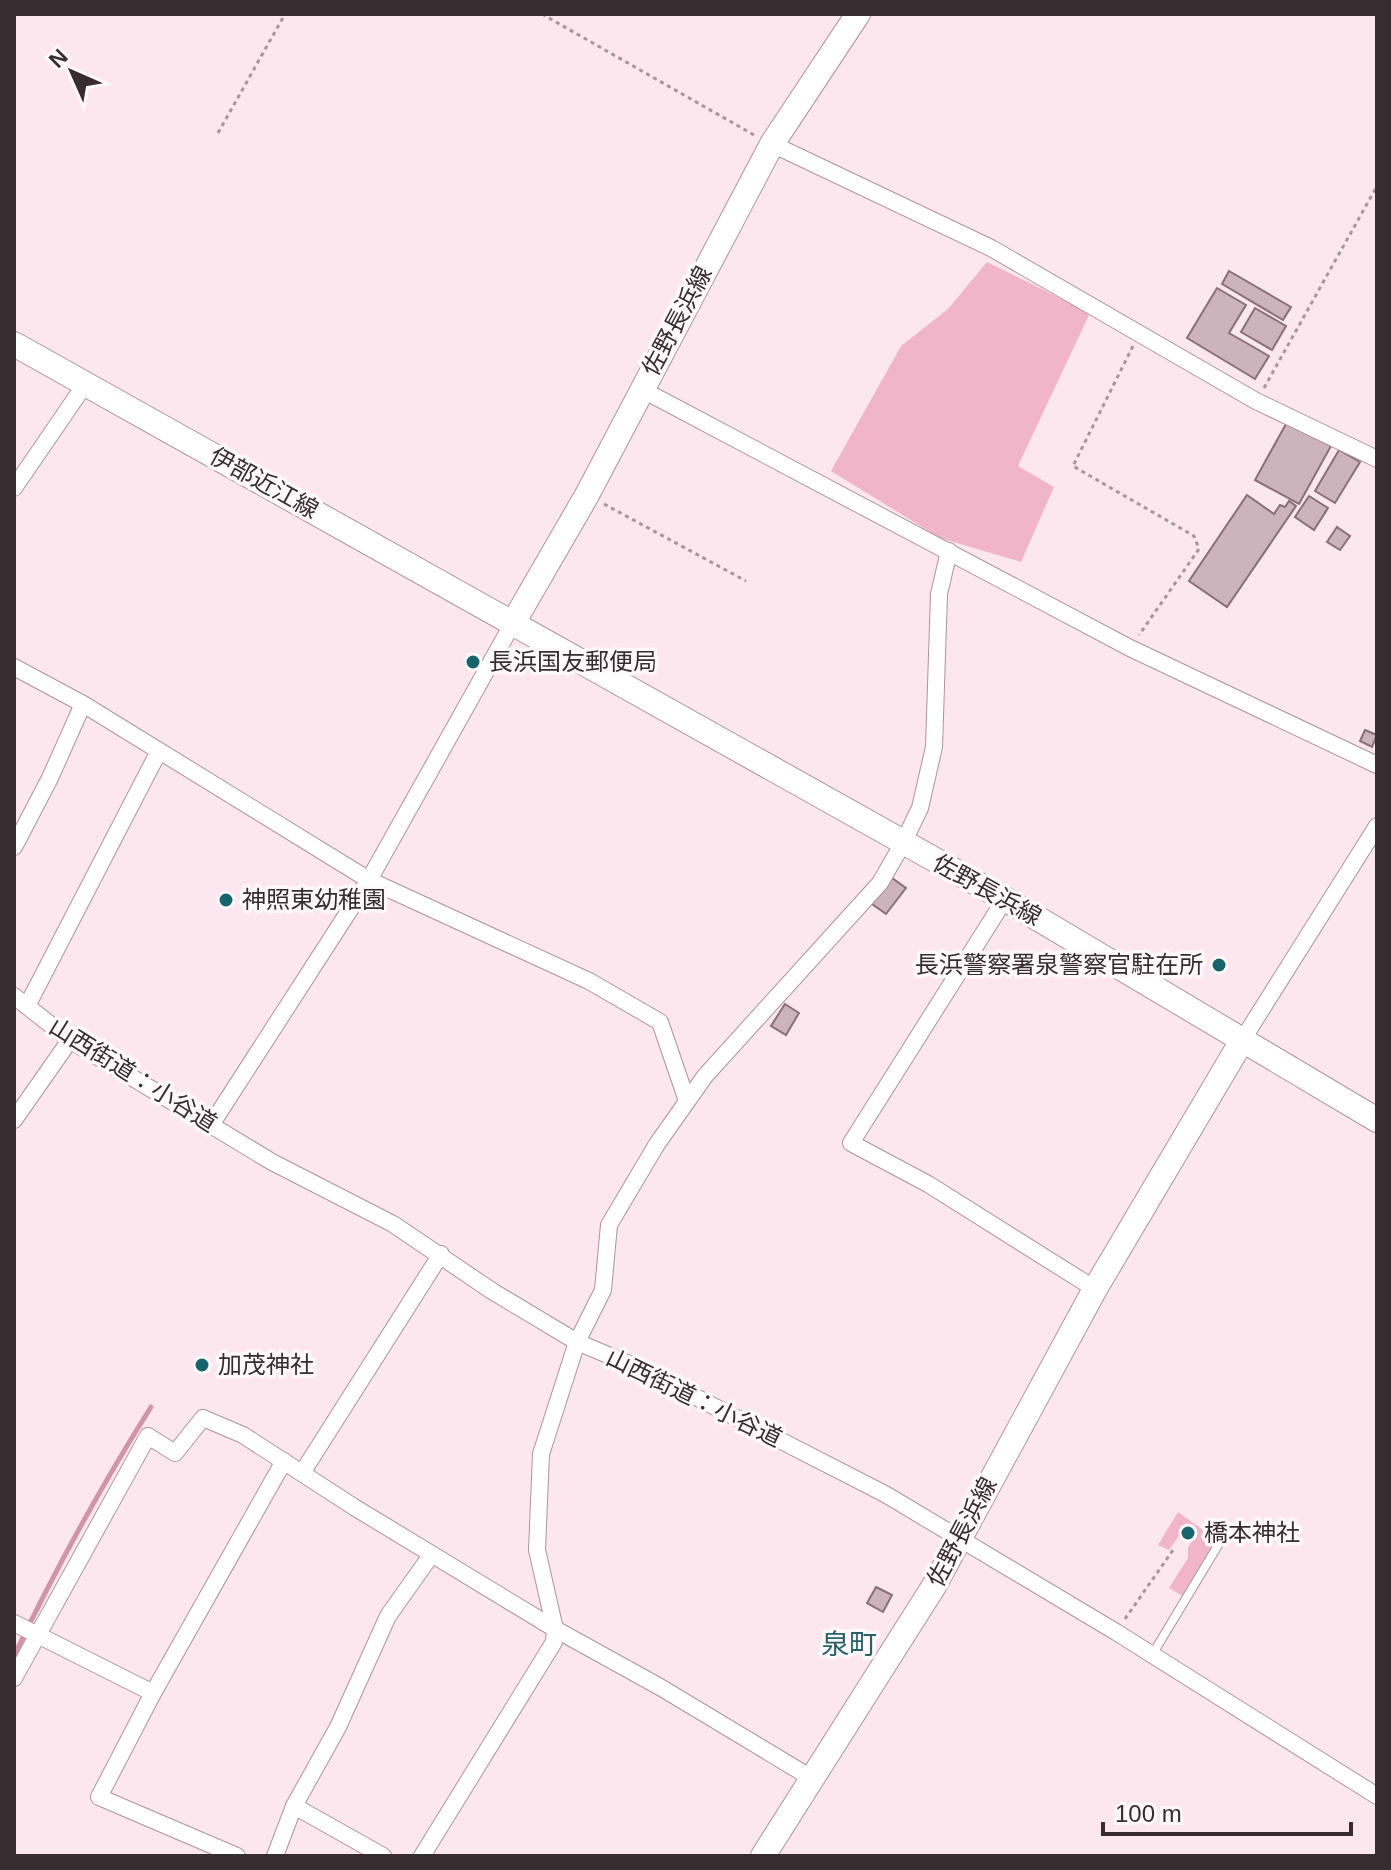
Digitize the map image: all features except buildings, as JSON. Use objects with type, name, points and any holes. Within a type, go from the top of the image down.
[{"type":"main road","name":"佐野長浜線","points":[[763,1856],[934,1586],[1095,1289],[1243,1039],[1005,899],[513,623],[587,495],[772,144],[858,14]]},
{"type":"main road","name":"伊部近江線","points":[[14,344],[513,623]]},
{"type":"main road","points":[[1243,1039],[1377,1120]]},
{"type":"street","points":[[772,144],[991,248],[1256,401],[1377,459]]},
{"type":"street","points":[[14,488],[86,383]]},
{"type":"street","points":[[641,389],[1130,648],[1377,765]]},
{"type":"street","points":[[422,1856],[554,1642],[555,1629],[537,1550],[541,1454],[577,1342],[603,1290],[609,1225],[657,1144],[705,1076],[880,883],[920,808],[934,747],[939,594],[949,551]]},
{"type":"street","points":[[211,1125],[369,880],[513,623]]},
{"type":"street","points":[[14,667],[83,704],[369,880],[589,981],[660,1022],[687,1101]]},
{"type":"street","points":[[14,847],[50,778],[83,704]]},
{"type":"street","points":[[21,1001],[159,751]]},
{"type":"street","points":[[1243,1039],[1377,826]]},
{"type":"street","points":[[1005,899],[851,1143],[928,1184],[1095,1289]]},
{"type":"street","name":"山西街道：小谷道","points":[[21,1001],[70,1040],[272,1162],[393,1224],[492,1291],[577,1342],[641,1369],[885,1494],[1116,1632],[1377,1796]]},
{"type":"street","points":[[14,1120],[70,1040]]},
{"type":"street","points":[[302,1473],[441,1254]]},
{"type":"street","points":[[14,1678],[148,1436],[175,1453],[203,1418],[243,1435],[555,1629],[660,1687],[813,1779]]},
{"type":"street","points":[[237,1856],[99,1797],[153,1693],[284,1461]]},
{"type":"street","points":[[275,1856],[294,1806],[338,1727],[388,1616],[432,1554]]},
{"type":"street","points":[[14,1623],[153,1693]]},
{"type":"street","points":[[294,1806],[383,1856]]},
{"type":"lane","points":[[1152,1655],[1220,1542]]},
{"type":"path","points":[[218,133],[285,14]]},
{"type":"path","points":[[542,14],[772,144]]},
{"type":"path","points":[[1256,401],[1377,186]]},
{"type":"path","points":[[1130,648],[1199,549],[1194,536],[1073,466],[1140,332]]},
{"type":"path","points":[[587,495],[746,581]]},
{"type":"path","points":[[1116,1632],[1173,1550]]},
{"type":"shaded area","points":[[987,262],[1090,313],[1018,466],[1054,487],[1021,562],[940,538],[831,471],[901,346],[948,309]]},
{"type":"shaded area","points":[[1178,1512],[1217,1540],[1183,1596],[1169,1588],[1188,1558],[1188,1548],[1196,1533],[1186,1526],[1169,1550],[1158,1545]]},
{"type":"waterway","points":[[14,1656],[79,1530],[151,1407]]},
{"type":"place","name":"長浜国友郵便局","points":[[473,662]]},
{"type":"place","name":"神照東幼稚園","points":[[226,900]]},
{"type":"place","name":"長浜警察署泉警察官駐在所","points":[[1219,965]]},
{"type":"place","name":"加茂神社","points":[[202,1365]]},
{"type":"place","name":"橋本神社","points":[[1188,1533]]},
{"type":"district","name":"泉町","points":[[849,1644]]}]
